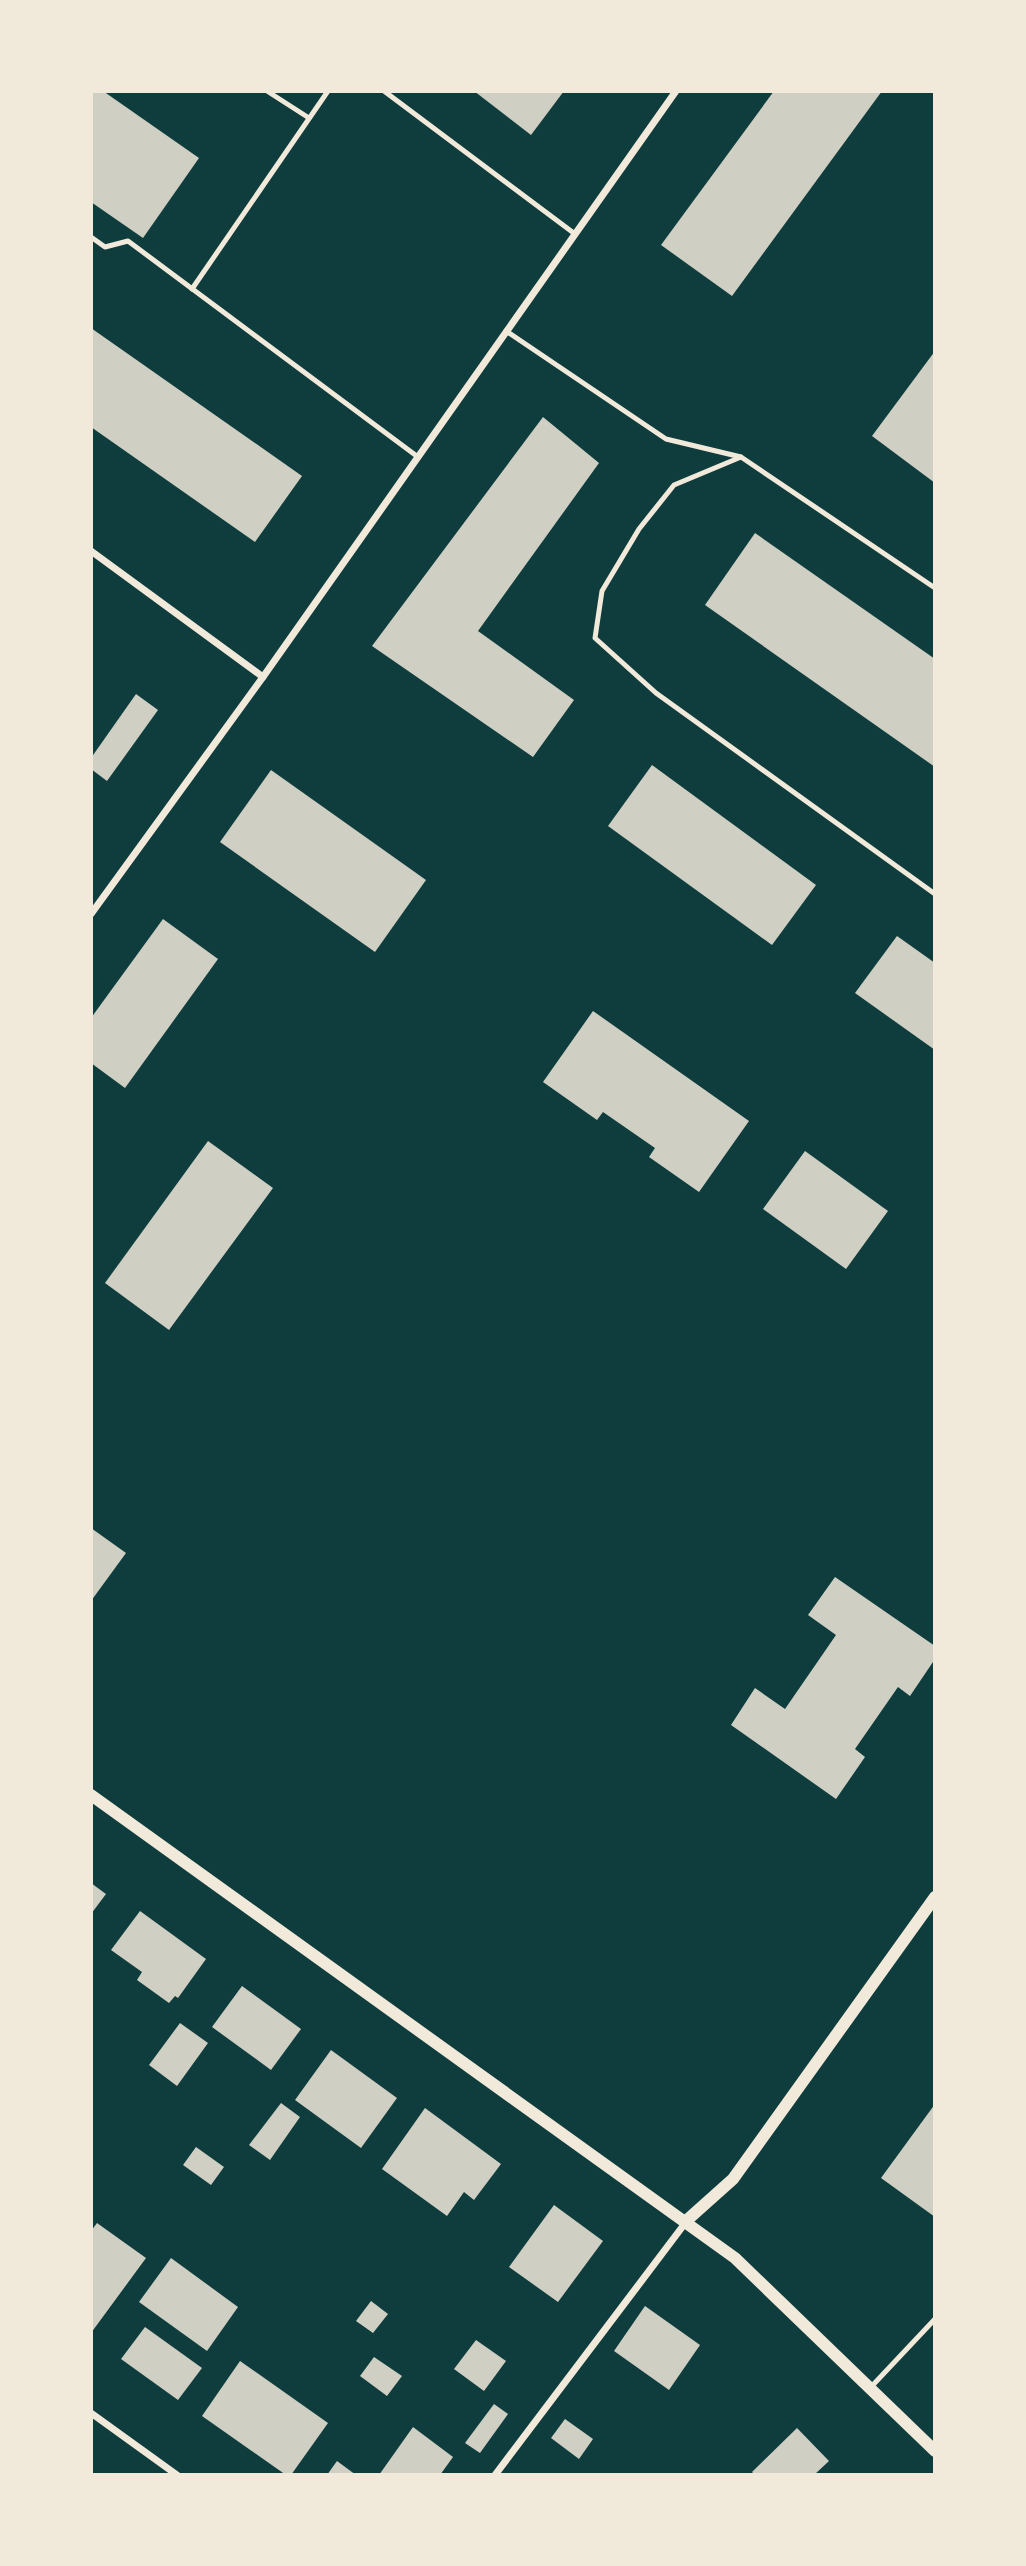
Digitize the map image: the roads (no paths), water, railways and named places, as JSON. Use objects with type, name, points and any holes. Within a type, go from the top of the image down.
[{"type":"street","points":[[91,915],[263,677],[676,91]]},
{"type":"street","points":[[91,551],[263,677]]},
{"type":"street","points":[[91,1795],[735,2258],[935,2451]]},
{"type":"street","points":[[495,2475],[686,2221],[733,2179],[935,1896]]},
{"type":"street","points":[[91,2413],[177,2475]]},
{"type":"lane","points":[[267,91],[309,118]]},
{"type":"lane","points":[[192,289],[328,91]]},
{"type":"lane","points":[[384,91],[575,234]]},
{"type":"lane","points":[[91,237],[105,247],[128,241],[418,457]]},
{"type":"lane","points":[[506,331],[666,439],[741,457],[935,588]]},
{"type":"lane","points":[[741,457],[674,485],[639,529],[602,592],[595,638],[656,693],[935,894]]},
{"type":"lane","points":[[870,2387],[935,2319]]}]
